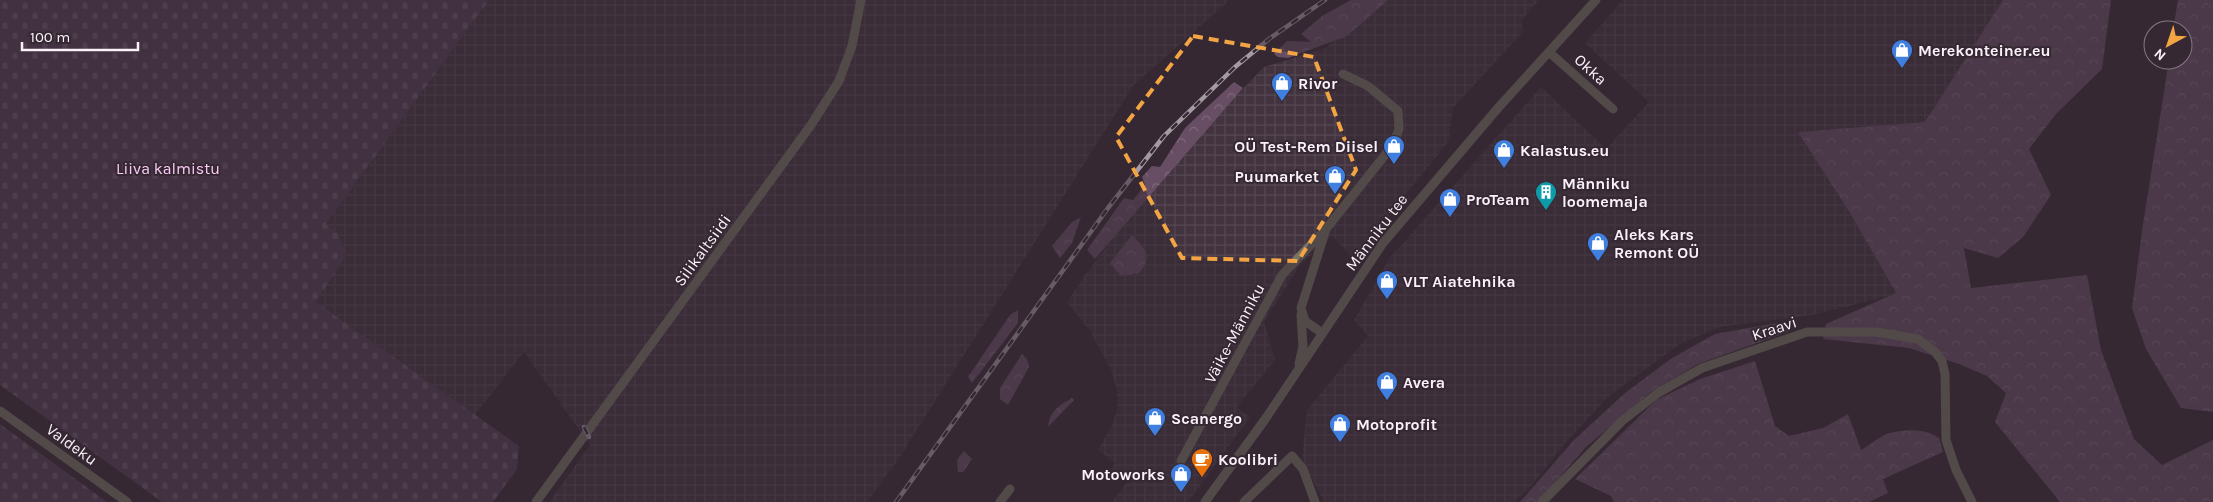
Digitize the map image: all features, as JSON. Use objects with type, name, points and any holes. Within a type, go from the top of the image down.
[{"type":"street","name":"Silikaltsiidi","points":[[536,502],[811,125],[839,81],[852,46],[862,0]]},
{"type":"street","name":"Männiku tee","points":[[1205,502],[1266,418],[1371,260],[1399,223],[1596,0]]},
{"type":"street","name":"Okka","points":[[1549,52],[1613,110]]},
{"type":"street","name":"Väike-Männiku","points":[[1181,461],[1282,275],[1326,229],[1393,145],[1399,129],[1398,112],[1368,86],[1343,74]]},
{"type":"street","name":"Väike-Männiku","points":[[1301,308],[1326,229]]},
{"type":"street","points":[[1301,308],[1305,322],[1322,334]]},
{"type":"street","points":[[1298,369],[1303,346],[1301,308]]},
{"type":"street","name":"Kraavi","points":[[1542,502],[1622,421],[1658,393],[1702,368],[1807,332],[1876,332],[1918,339],[1935,352],[1942,361],[1945,374],[1946,440],[1956,470],[1972,502]]},
{"type":"street","name":"Valdeku","points":[[0,411],[127,502]]},
{"type":"street","points":[[1244,502],[1292,456],[1303,469],[1315,502]]},
{"type":"street","points":[[1000,502],[1010,489]]},
{"type":"highlighted area","points":[[1193,36],[1314,57],[1356,170],[1298,261],[1182,258],[1116,137]]},
{"type":"shaded area","points":[[489,0],[1230,0],[1133,86],[898,460],[867,502],[549,502],[590,445],[524,352],[475,415],[316,302],[346,256],[326,224]]},
{"type":"shaded area","points":[[1375,0],[1539,0],[1521,21],[1524,31],[1453,108],[1449,141],[1354,259],[1332,236],[1300,265],[1264,322],[1275,360],[1237,407],[1250,417],[1188,502],[1112,502],[1127,482],[1111,469],[1115,463],[1098,450],[1112,425],[1118,407],[1116,387],[1111,370],[1090,331],[1067,302],[1085,275],[1166,168],[1264,67],[1326,48]]},
{"type":"shaded area","points":[[1623,0],[2003,0],[1925,122],[1799,132],[1850,213],[1896,294],[1813,315],[1720,327],[1680,344],[1609,396],[1567,441],[1532,485],[1514,502],[1324,502],[1302,459],[1307,410],[1368,336],[1354,320],[1389,259],[1541,87],[1606,149],[1649,102],[1585,43]]},
{"type":"green space","name":"Liiva kalmistu","points":[[0,0],[489,0],[326,224],[338,233],[346,256],[316,302],[519,446],[517,469],[493,502],[162,502],[0,385]]},
{"type":"green space","points":[[1351,0],[1388,0],[1347,36],[1288,58],[1278,57],[1274,54],[1287,41],[1311,42],[1301,34],[1322,16]]},
{"type":"green space","points":[[2003,0],[2111,0],[2102,69],[2056,114],[2029,149],[2051,195],[2023,237],[1998,258],[1964,248],[1971,288],[2087,275],[2101,350],[2134,439],[2162,465],[2213,440],[2213,502],[2060,502],[1995,422],[2006,393],[1987,376],[1959,364],[1909,348],[1823,339],[1826,324],[1896,293],[1850,213],[1798,132],[1925,122]]},
{"type":"green space","points":[[2178,0],[2213,0],[2213,412],[2181,408],[2146,349],[2132,308],[2167,70],[2193,70],[2193,20],[2175,20]]},
{"type":"green space","points":[[1234,82],[1243,88],[1095,259],[1087,250],[1124,198],[1133,200],[1145,185],[1142,177],[1152,166],[1160,167],[1185,128]]},
{"type":"green space","points":[[1081,217],[1072,243],[1060,258],[1052,246],[1072,222]]},
{"type":"green space","points":[[1132,235],[1141,244],[1146,253],[1146,263],[1138,274],[1121,276],[1110,263]]},
{"type":"green space","points":[[1018,310],[1018,323],[972,383],[968,377],[1010,315]]},
{"type":"green space","points":[[1777,323],[1789,323],[1788,332],[1698,364],[1651,392],[1586,447],[1538,502],[1520,502],[1574,440],[1625,393],[1672,358],[1715,334]]},
{"type":"green space","points":[[1022,354],[1027,359],[1029,367],[1008,405],[1000,399],[1000,388]]},
{"type":"green space","points":[[1755,361],[1775,426],[1789,436],[1823,428],[1848,414],[1861,450],[1889,433],[1915,430],[1928,432],[1939,438],[1943,452],[1883,479],[1888,493],[1869,502],[1614,502],[1611,496],[1575,479],[1656,400],[1700,379]]},
{"type":"green space","points":[[1072,398],[1074,400],[1048,427],[1053,413]]},
{"type":"green space","points":[[0,424],[107,502],[0,502]]},
{"type":"green space","points":[[964,451],[972,459],[963,472],[958,472],[957,460]]},
{"type":"railway","points":[[896,502],[1108,208],[1164,136],[1235,67],[1269,39],[1325,0]]},
{"type":"railway","points":[[584,427],[589,437]]},
{"type":"place","name":"Merekonteiner.eu","points":[[1902,69]]},
{"type":"place","name":"Rivor","points":[[1282,102]]},
{"type":"place","name":"OÜ Test-Rem Diisel","points":[[1394,165]]},
{"type":"place","name":"Kalastus.eu","points":[[1504,169]]},
{"type":"place","name":"Puumarket","points":[[1335,195]]},
{"type":"place","name":"Männiku loomemaja","points":[[1546,211]]},
{"type":"place","name":"ProTeam","points":[[1450,218]]},
{"type":"place","name":"Aleks Kars Remont OÜ","points":[[1598,262]]},
{"type":"place","name":"VLT Aiatehnika","points":[[1387,300]]},
{"type":"place","name":"Avera","points":[[1387,401]]},
{"type":"place","name":"Scanergo","points":[[1155,437]]},
{"type":"place","name":"Motoprofit","points":[[1340,443]]},
{"type":"place","name":"Koolibri","points":[[1202,478]]},
{"type":"place","name":"Motoworks","points":[[1181,493]]}]
